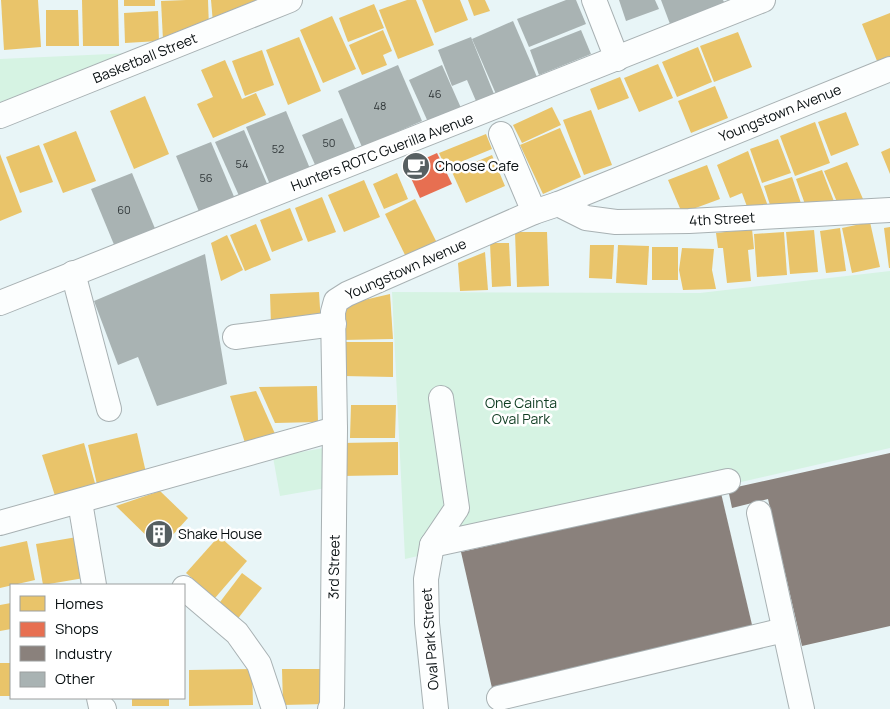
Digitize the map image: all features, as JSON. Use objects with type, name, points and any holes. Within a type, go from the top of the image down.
[{"type":"street","name":"Basketball Street","points":[[0,116],[290,0]]},
{"type":"street","points":[[594,0],[617,59]]},
{"type":"street","name":"Hunters ROTC Guerilla Avenue","points":[[0,302],[763,0]]},
{"type":"street","name":"Youngstown Avenue","points":[[335,429],[333,312],[336,301],[347,294],[534,212],[558,204],[890,69]]},
{"type":"street","points":[[502,134],[534,212]]},
{"type":"street","points":[[604,184],[616,222]]},
{"type":"street","name":"4th Street","points":[[558,204],[586,218],[616,222],[890,210]]},
{"type":"street","points":[[73,273],[109,409]]},
{"type":"street","points":[[235,337],[334,324]]},
{"type":"street","name":"Oval Park Street","points":[[436,709],[427,623],[426,579],[432,545],[457,508],[441,398]]},
{"type":"street","points":[[0,523],[335,429]]},
{"type":"street","name":"3rd Street","points":[[331,707],[335,429]]},
{"type":"street","points":[[432,545],[728,481]]},
{"type":"street","points":[[80,502],[94,584]]},
{"type":"street","points":[[758,512],[802,709]]},
{"type":"street","points":[[185,589],[237,633],[259,664],[274,709]]},
{"type":"street","points":[[499,698],[784,630]]},
{"type":"green space","points":[[154,52],[0,110],[0,59]]},
{"type":"green space","name":"One Cainta Oval Park","points":[[890,271],[890,448],[405,559],[392,292],[700,293]]},
{"type":"green space","points":[[329,447],[326,488],[280,496],[273,457]]},
{"type":"building: Homes","points":[[1,0],[38,0],[41,47],[4,50]]},
{"type":"building: Homes","points":[[82,0],[118,0],[119,46],[83,46]]},
{"type":"building: Homes","points":[[124,0],[155,0],[155,6],[124,6]]},
{"type":"building: Homes","points":[[208,0],[209,28],[163,40],[161,1]]},
{"type":"building: Homes","points":[[211,0],[268,0],[213,23]]},
{"type":"building: Homes","points":[[407,0],[416,0],[434,45],[398,59],[379,10]]},
{"type":"building: Homes","points":[[422,0],[460,0],[468,20],[435,33]]},
{"type":"building: Homes","points":[[468,0],[485,0],[490,11],[474,16]]},
{"type":"building: Homes","points":[[374,4],[384,28],[348,42],[339,18]]},
{"type":"building: Homes","points":[[46,10],[78,10],[79,46],[46,46]]},
{"type":"building: Homes","points":[[158,11],[159,41],[125,43],[124,13]]},
{"type":"building: Homes","points":[[890,13],[890,56],[877,61],[862,24]]},
{"type":"building: Homes","points":[[332,16],[356,69],[323,83],[300,30]]},
{"type":"building: Homes","points":[[383,30],[392,51],[383,55],[387,65],[362,75],[349,45]]},
{"type":"building: Homes","points":[[738,32],[752,67],[714,82],[700,46]]},
{"type":"building: Homes","points":[[299,37],[321,91],[288,105],[266,50]]},
{"type":"building: Homes","points":[[698,47],[712,82],[677,97],[662,62]]},
{"type":"building: Homes","points":[[262,50],[274,85],[245,96],[232,61]]},
{"type":"building: Homes","points":[[225,60],[242,99],[256,93],[266,115],[213,138],[197,104],[213,97],[201,70]]},
{"type":"building: Homes","points":[[658,64],[673,98],[639,112],[624,78]]},
{"type":"building: Homes","points":[[620,77],[629,98],[598,110],[590,89]]},
{"type":"building: Homes","points":[[715,86],[728,118],[691,133],[678,101]]},
{"type":"building: Homes","points":[[145,96],[169,154],[134,169],[110,111]]},
{"type":"building: Homes","points":[[552,107],[561,125],[522,143],[513,125]]},
{"type":"building: Homes","points":[[591,110],[612,165],[584,175],[563,120]]},
{"type":"building: Homes","points":[[846,112],[859,145],[831,156],[818,122]]},
{"type":"building: Homes","points":[[815,122],[830,163],[795,176],[780,136]]},
{"type":"building: Homes","points":[[560,128],[581,177],[543,194],[520,145]]},
{"type":"building: Homes","points":[[76,131],[96,181],[63,193],[43,144]]},
{"type":"building: Homes","points":[[486,134],[492,149],[446,168],[439,153]]},
{"type":"building: Homes","points":[[778,139],[791,173],[762,183],[750,149]]},
{"type":"building: Homes","points":[[39,145],[53,182],[20,193],[6,157]]},
{"type":"building: Homes","points":[[890,148],[890,174],[881,152]]},
{"type":"building: Homes","points":[[748,151],[769,209],[749,212],[742,193],[730,198],[717,165]]},
{"type":"building: Homes","points":[[0,154],[22,212],[0,221]]},
{"type":"building: Homes","points":[[492,155],[505,186],[466,203],[452,172]]},
{"type":"building: Homes","points":[[847,162],[863,199],[837,202],[824,171]]},
{"type":"building: Homes","points":[[707,165],[720,199],[682,213],[668,180]]},
{"type":"building: Homes","points":[[822,170],[835,204],[806,207],[796,179]]},
{"type":"building: Homes","points":[[397,173],[408,199],[384,209],[373,184]]},
{"type":"building: Homes","points":[[792,177],[802,206],[771,208],[764,186]]},
{"type":"building: Homes","points":[[364,180],[380,217],[344,232],[328,195]]},
{"type":"building: Homes","points":[[322,197],[336,232],[308,242],[295,208]]},
{"type":"building: Homes","points":[[415,199],[437,243],[406,257],[385,214]]},
{"type":"building: Homes","points":[[290,208],[303,240],[272,252],[260,220]]},
{"type":"building: Homes","points":[[870,222],[880,267],[852,273],[842,228]]},
{"type":"building: Homes","points":[[256,224],[271,260],[245,271],[230,235]]},
{"type":"building: Homes","points":[[890,227],[890,268],[889,268],[884,228]]},
{"type":"building: Homes","points":[[840,228],[846,271],[826,273],[820,231]]},
{"type":"building: Homes","points":[[752,229],[754,249],[748,250],[751,281],[727,283],[723,248],[718,248],[716,233]]},
{"type":"building: Homes","points":[[814,230],[818,272],[790,274],[786,232]]},
{"type":"building: Homes","points":[[515,232],[547,232],[549,286],[517,287]]},
{"type":"building: Homes","points":[[784,232],[787,275],[757,277],[754,234]]},
{"type":"building: Homes","points":[[227,235],[243,270],[221,281],[211,243]]},
{"type":"building: Homes","points":[[490,243],[509,243],[511,286],[492,287]]},
{"type":"building: Homes","points":[[590,245],[614,245],[612,279],[589,278]]},
{"type":"building: Homes","points":[[618,245],[649,246],[647,285],[616,283]]},
{"type":"building: Homes","points":[[652,247],[678,247],[678,280],[652,280]]},
{"type":"building: Homes","points":[[682,248],[714,249],[712,270],[716,289],[683,290],[679,270]]},
{"type":"building: Homes","points":[[485,252],[488,290],[460,291],[458,263]]},
{"type":"building: Homes","points":[[319,292],[321,324],[271,326],[270,294]]},
{"type":"building: Homes","points":[[390,294],[393,339],[343,340],[342,314],[351,303]]},
{"type":"building: Homes","points":[[343,342],[393,342],[393,377],[343,376]]},
{"type":"building: Homes","points":[[317,386],[318,422],[275,423],[259,387]]},
{"type":"building: Homes","points":[[256,391],[276,436],[246,446],[230,396]]},
{"type":"building: Homes","points":[[351,405],[396,405],[395,438],[350,438]]},
{"type":"building: Homes","points":[[137,433],[147,477],[98,489],[88,445]]},
{"type":"building: Homes","points":[[398,442],[398,475],[342,476],[341,443]]},
{"type":"building: Homes","points":[[84,443],[96,487],[56,499],[42,455]]},
{"type":"building: Homes","name":"Shake House","points":[[160,491],[188,518],[160,549],[116,506]]},
{"type":"building: Homes","points":[[219,536],[247,561],[215,598],[186,573]]},
{"type":"building: Homes","points":[[77,537],[84,578],[43,584],[36,544]]},
{"type":"building: Homes","points":[[27,541],[35,580],[10,584],[10,586],[0,588],[0,547]]},
{"type":"building: Homes","points":[[242,573],[262,588],[236,621],[217,606]]},
{"type":"building: Homes","points":[[10,603],[10,629],[0,631],[0,605]]},
{"type":"building: Homes","points":[[0,663],[10,663],[10,696],[0,696]]},
{"type":"building: Homes","points":[[252,669],[253,705],[189,706],[189,670]]},
{"type":"building: Homes","points":[[282,669],[326,669],[326,704],[283,705]]},
{"type":"building: Homes","points":[[132,699],[169,699],[169,706],[132,706]]},
{"type":"building: Shops","points":[[437,153],[452,184],[420,198],[406,167]]},
{"type":"building: Industry","points":[[890,453],[890,626],[802,646],[768,499],[732,508],[728,489]]},
{"type":"building: Industry","points":[[721,493],[753,629],[492,688],[461,552]]},
{"type":"building: Other","points":[[566,0],[576,0],[586,24],[529,47],[517,19]]},
{"type":"building: Other","points":[[619,0],[655,0],[659,9],[626,21]]},
{"type":"building: Other","points":[[661,0],[723,0],[725,4],[670,24]]},
{"type":"building: Other","points":[[513,21],[537,77],[496,94],[472,39]]},
{"type":"building: Other","points":[[581,30],[591,54],[539,75],[530,50]]},
{"type":"building: Other","points":[[471,37],[494,94],[476,101],[467,80],[452,86],[438,50]]},
{"type":"building: Other","points":[[398,65],[422,121],[362,147],[338,91]]},
{"type":"building: Other","points":[[442,65],[461,108],[428,122],[409,80]]},
{"type":"building: Other","points":[[286,111],[311,171],[271,187],[246,127]]},
{"type":"building: Other","points":[[342,118],[356,150],[316,167],[302,135]]},
{"type":"building: Other","points":[[244,130],[268,186],[240,198],[215,142]]},
{"type":"building: Other","points":[[211,142],[235,199],[200,214],[176,156]]},
{"type":"building: Other","points":[[132,173],[156,231],[115,247],[91,189]]},
{"type":"building: Other","points":[[205,254],[227,384],[157,406],[138,357],[118,365],[94,301]]},
{"type":"place","name":"Choose Cafe","points":[[416,166]]},
{"type":"place","name":"Shake House","points":[[159,534]]}]
